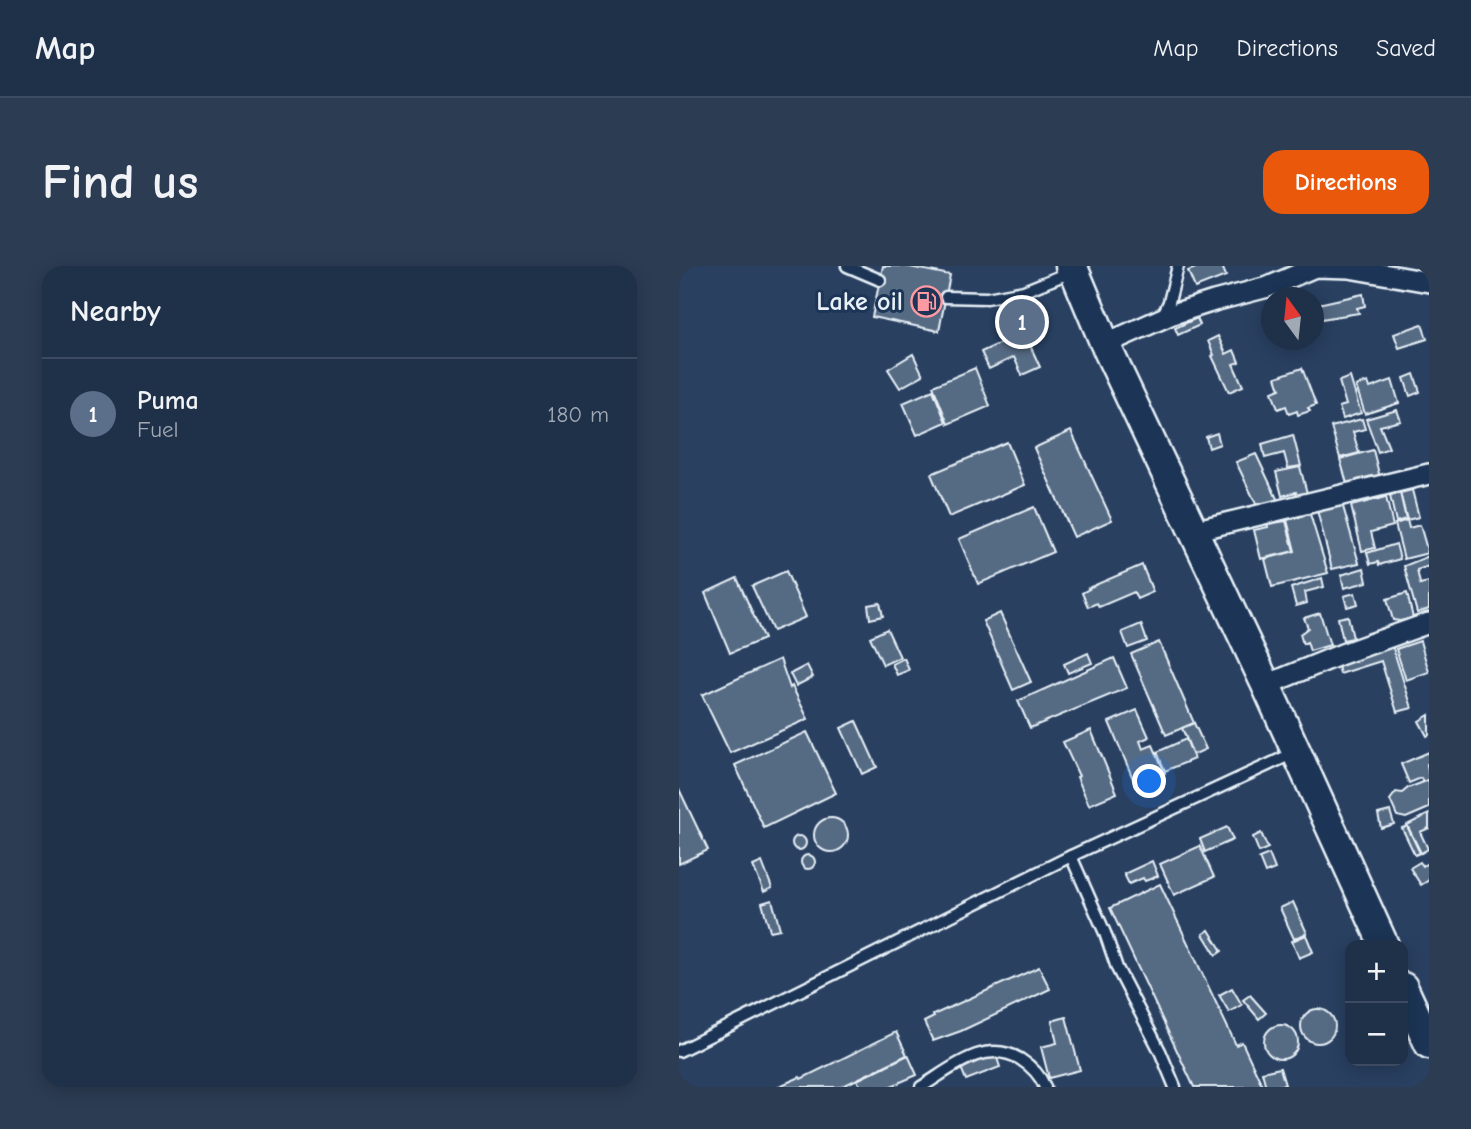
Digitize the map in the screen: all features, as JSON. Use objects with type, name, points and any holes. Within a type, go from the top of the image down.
[{"type":"main road","points":[[1073,268],[1105,344],[1266,685],[1382,940]]},
{"type":"main road","points":[[1408,998],[1428,1040]]},
{"type":"street","points":[[1105,344],[1161,319],[1214,300],[1268,287],[1315,267],[1349,268],[1429,282]]},
{"type":"street","points":[[1193,531],[1429,474]]},
{"type":"street","points":[[1266,685],[1429,623]]},
{"type":"lane","points":[[848,266],[880,280]]},
{"type":"lane","points":[[1161,319],[1169,302],[1178,266]]},
{"type":"lane","points":[[946,297],[987,298],[1024,291],[1073,268]]},
{"type":"lane","points":[[679,1051],[1071,856],[1296,752]]},
{"type":"lane","points":[[1071,856],[1105,933],[1117,968],[1160,1051],[1175,1087]]},
{"type":"lane","points":[[921,1087],[971,1056],[991,1051],[1007,1053],[1027,1064],[1045,1087]]},
{"type":"building","points":[[883,266],[905,266],[950,275],[939,331],[872,317]]},
{"type":"building","points":[[1200,266],[1222,266],[1226,276],[1195,288],[1188,271]]},
{"type":"building","points":[[1363,294],[1365,306],[1357,308],[1359,313],[1324,319],[1324,303]]},
{"type":"building","points":[[1197,318],[1200,325],[1178,335],[1175,328]]},
{"type":"building","points":[[1422,324],[1427,339],[1399,348],[1394,334]]},
{"type":"building","points":[[1024,332],[1040,367],[1022,375],[1014,357],[989,369],[981,352]]},
{"type":"building","points":[[1218,336],[1226,354],[1234,350],[1239,362],[1233,364],[1243,386],[1229,392],[1208,341]]},
{"type":"building","points":[[913,354],[923,375],[900,388],[888,369]]},
{"type":"building","points":[[975,368],[990,406],[948,424],[933,386]]},
{"type":"building","points":[[1302,368],[1316,405],[1308,408],[1310,411],[1298,415],[1297,411],[1289,414],[1286,406],[1278,409],[1272,392],[1280,389],[1276,377]]},
{"type":"building","points":[[1414,374],[1420,392],[1410,396],[1404,378]]},
{"type":"building","points":[[1350,377],[1361,413],[1343,419],[1339,407],[1346,405],[1339,381]]},
{"type":"building","points":[[1392,380],[1399,403],[1365,414],[1356,386],[1368,382],[1370,388]]},
{"type":"building","points":[[933,390],[946,422],[917,435],[903,403]]},
{"type":"building","points":[[1397,410],[1401,421],[1380,426],[1389,448],[1378,452],[1366,419]]},
{"type":"building","points":[[1362,419],[1365,429],[1353,432],[1359,453],[1340,458],[1331,427]]},
{"type":"building","points":[[1071,431],[1112,520],[1074,537],[1034,448]]},
{"type":"building","points":[[1217,433],[1220,444],[1209,448],[1206,437]]},
{"type":"building","points":[[1293,435],[1301,466],[1288,468],[1284,453],[1265,458],[1262,444]]},
{"type":"building","points":[[1007,442],[1025,485],[949,517],[931,474]]},
{"type":"building","points":[[1373,450],[1380,478],[1373,480],[1372,476],[1357,480],[1358,485],[1348,487],[1340,459]]},
{"type":"building","points":[[1256,454],[1279,503],[1259,510],[1236,462]]},
{"type":"building","points":[[1300,467],[1307,493],[1297,496],[1296,492],[1282,496],[1276,472]]},
{"type":"building","points":[[1412,490],[1419,517],[1407,520],[1400,493]]},
{"type":"building","points":[[1400,493],[1406,519],[1396,522],[1390,496]]},
{"type":"building","points":[[1386,497],[1393,526],[1371,532],[1375,548],[1362,551],[1351,506]]},
{"type":"building","points":[[1342,503],[1359,563],[1332,569],[1317,510]]},
{"type":"building","points":[[1034,507],[1053,552],[978,584],[959,539]]},
{"type":"building","points":[[1310,514],[1328,573],[1272,587],[1265,559],[1295,551],[1287,520]]},
{"type":"building","points":[[1407,520],[1409,528],[1420,525],[1428,553],[1404,559],[1395,524]]},
{"type":"building","points":[[1286,521],[1294,551],[1261,559],[1254,530],[1268,527],[1267,524]]},
{"type":"building","points":[[1396,544],[1400,559],[1379,565],[1378,562],[1370,564],[1367,553]]},
{"type":"building","points":[[1429,556],[1429,566],[1417,570],[1420,584],[1429,582],[1429,609],[1417,613],[1404,566]]},
{"type":"building","points":[[1142,565],[1153,592],[1137,599],[1134,592],[1099,607],[1097,603],[1088,607],[1082,593],[1088,588]]},
{"type":"building","points":[[1364,568],[1367,582],[1344,588],[1341,575]]},
{"type":"building","points":[[786,571],[806,617],[773,631],[752,586]]},
{"type":"building","points":[[737,578],[764,639],[730,653],[705,593]]},
{"type":"building","points":[[1322,578],[1324,587],[1305,592],[1307,603],[1296,606],[1291,588]]},
{"type":"building","points":[[1355,593],[1358,604],[1347,607],[1344,596]]},
{"type":"building","points":[[1407,593],[1413,618],[1393,620],[1387,599]]},
{"type":"building","points":[[880,603],[883,616],[870,619],[868,605]]},
{"type":"building","points":[[1000,613],[1031,682],[1013,690],[983,621]]},
{"type":"building","points":[[1320,613],[1330,645],[1310,651],[1307,642],[1303,644],[1300,634],[1308,628],[1304,618]]},
{"type":"building","points":[[1348,616],[1353,638],[1343,640],[1338,618]]},
{"type":"building","points":[[1141,624],[1147,641],[1128,648],[1122,632]]},
{"type":"building","points":[[887,629],[900,657],[883,665],[870,637]]},
{"type":"building","points":[[1390,639],[1412,708],[1397,712],[1381,661],[1340,674],[1336,658]]},
{"type":"building","points":[[1420,641],[1429,672],[1406,680],[1396,649]]},
{"type":"building","points":[[1159,642],[1194,723],[1166,735],[1131,654]]},
{"type":"building","points":[[1088,653],[1092,663],[1068,673],[1064,664]]},
{"type":"building","points":[[904,658],[909,670],[897,675],[892,664]]},
{"type":"building","points":[[1114,658],[1127,688],[1030,728],[1018,701]]},
{"type":"building","points":[[780,659],[790,688],[792,686],[808,719],[730,753],[702,695]]},
{"type":"building","points":[[807,665],[813,677],[796,686],[790,674]]},
{"type":"building","points":[[1137,710],[1149,737],[1140,741],[1143,749],[1153,745],[1165,773],[1136,786],[1109,722]]},
{"type":"building","points":[[1429,715],[1429,735],[1427,736],[1419,721]]},
{"type":"building","points":[[856,721],[877,767],[862,774],[841,728]]},
{"type":"building","points":[[1194,723],[1206,749],[1193,755],[1182,728]]},
{"type":"building","points":[[1091,730],[1117,793],[1089,805],[1063,742]]},
{"type":"building","points":[[807,732],[836,793],[764,828],[735,765]]},
{"type":"building","points":[[1186,739],[1194,759],[1165,771],[1157,752]]},
{"type":"building","points":[[1429,752],[1429,779],[1423,782],[1421,778],[1409,783],[1401,764]]},
{"type":"building","points":[[1429,780],[1429,808],[1406,818],[1397,816],[1390,800],[1396,792],[1402,793]]},
{"type":"building","points":[[679,789],[708,850],[679,864]]},
{"type":"building","points":[[1390,811],[1394,824],[1381,828],[1378,814]]},
{"type":"building","points":[[1429,814],[1429,828],[1420,832],[1428,849],[1421,853],[1407,825]]},
{"type":"building","points":[[831,818],[843,823],[848,835],[843,847],[831,852],[819,847],[814,835],[819,823]]},
{"type":"building","points":[[1407,826],[1420,853],[1415,855],[1402,828]]},
{"type":"building","points":[[1227,827],[1233,840],[1205,852],[1200,839]]},
{"type":"building","points":[[1261,833],[1268,848],[1259,852],[1253,837]]},
{"type":"building","points":[[799,836],[804,838],[804,848],[799,850],[794,848],[792,843],[794,838]]},
{"type":"building","points":[[1200,846],[1214,877],[1174,895],[1160,864]]},
{"type":"building","points":[[1269,854],[1275,869],[1265,873],[1259,858]]},
{"type":"building","points":[[808,855],[813,857],[813,867],[808,869],[803,867],[801,862],[803,857]]},
{"type":"building","points":[[1152,861],[1158,876],[1129,884],[1124,874]]},
{"type":"building","points":[[762,862],[772,888],[764,892],[753,866]]},
{"type":"building","points":[[1420,862],[1423,866],[1429,862],[1429,880],[1421,885],[1410,868]]},
{"type":"building","points":[[1160,884],[1236,1045],[1242,1042],[1263,1087],[1194,1087],[1110,908]]},
{"type":"building","points":[[772,900],[780,929],[770,931],[762,903]]},
{"type":"building","points":[[1293,902],[1307,933],[1294,939],[1280,908]]},
{"type":"building","points":[[1209,930],[1222,951],[1216,955],[1203,934]]},
{"type":"building","points":[[1306,935],[1313,952],[1299,958],[1292,941]]},
{"type":"building","points":[[1039,967],[1050,989],[961,1031],[933,1041],[924,1022],[934,1017],[933,1015]]},
{"type":"building","points":[[1232,988],[1242,1005],[1229,1012],[1219,995]]},
{"type":"building","points":[[1250,995],[1266,1013],[1259,1019],[1243,1000]]},
{"type":"building","points":[[1318,1009],[1330,1014],[1335,1026],[1330,1038],[1318,1043],[1306,1038],[1301,1026],[1306,1014]]},
{"type":"building","points":[[1066,1017],[1080,1070],[1049,1078],[1041,1047],[1057,1043],[1052,1021]]},
{"type":"building","points":[[1281,1025],[1293,1030],[1298,1042],[1293,1054],[1281,1059],[1269,1054],[1264,1042],[1269,1030]]},
{"type":"building","points":[[896,1032],[907,1055],[841,1087],[777,1087],[800,1077],[801,1079]]},
{"type":"building","points":[[995,1052],[1000,1067],[966,1080],[960,1065]]},
{"type":"building","points":[[908,1055],[917,1075],[889,1087],[861,1087],[857,1080]]},
{"type":"building","points":[[1280,1068],[1285,1085],[1266,1087],[1262,1072]]},
{"type":"place","name":"Lake oil","points":[[926,301]]},
{"type":"place","name":"Puma","points":[[1022,322]]}]
